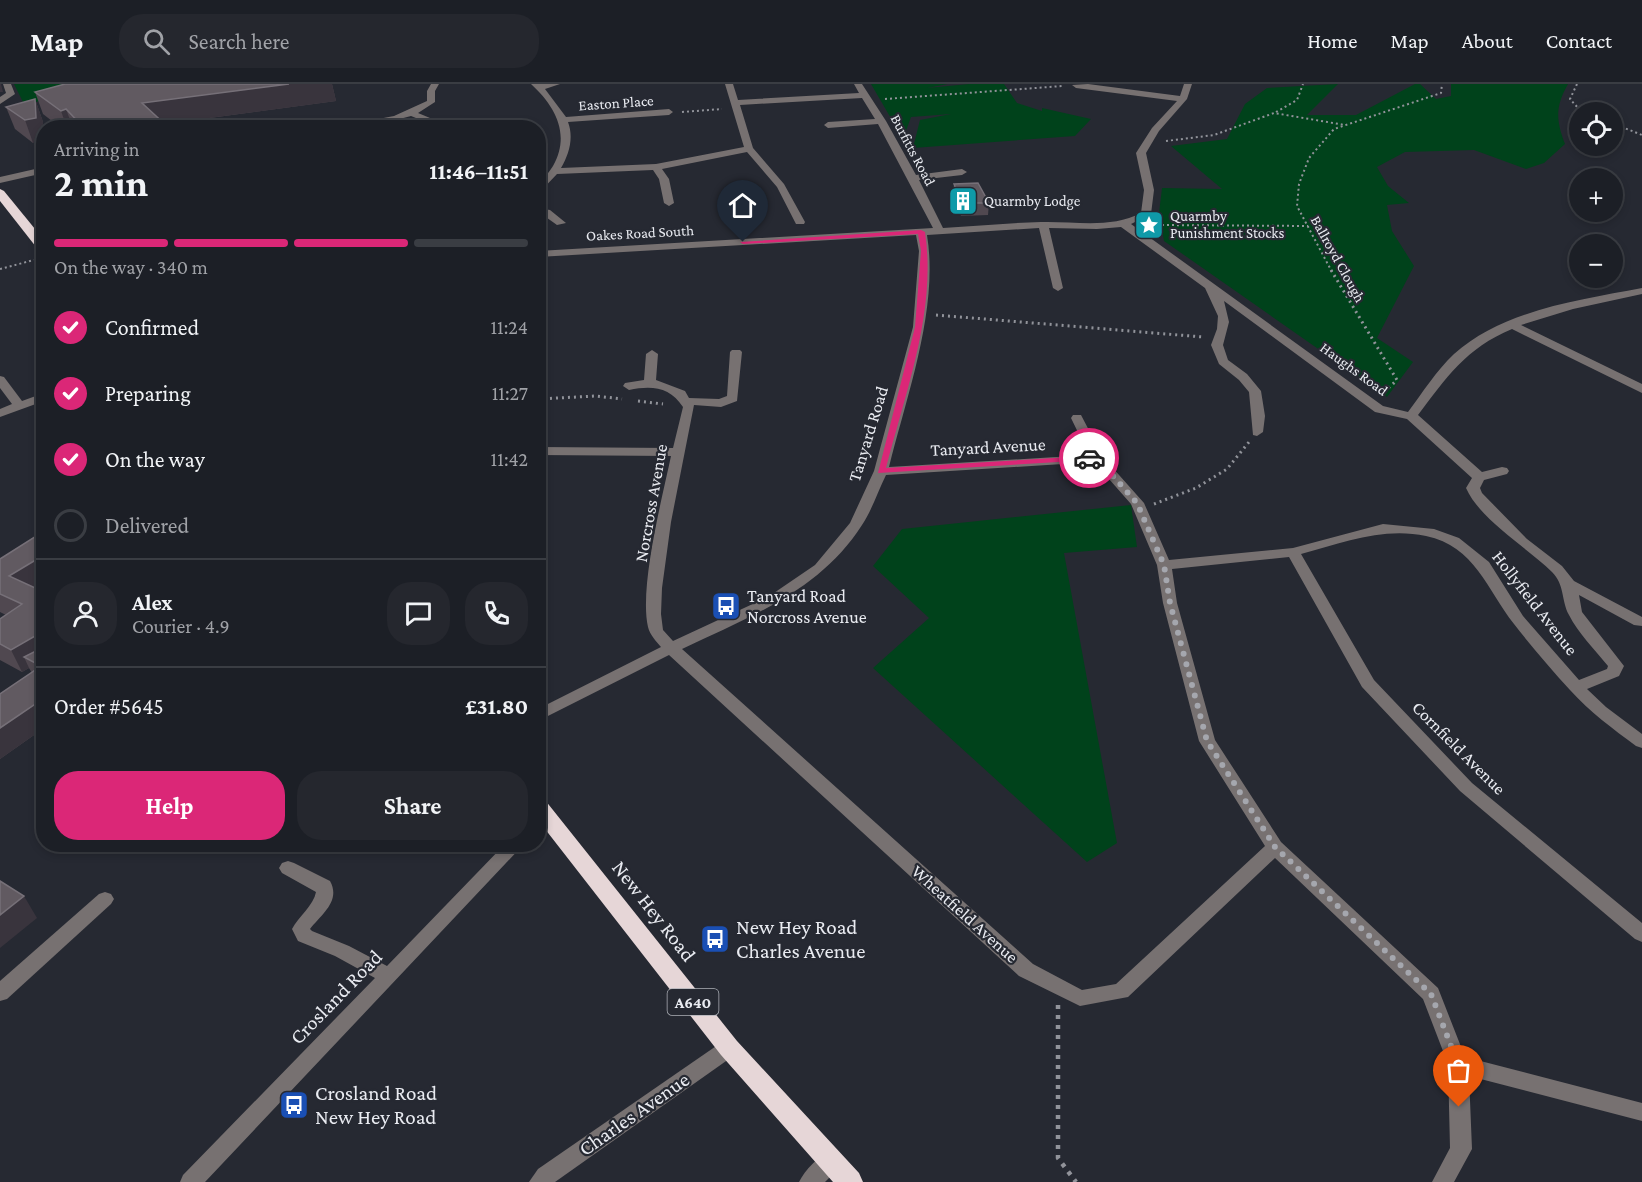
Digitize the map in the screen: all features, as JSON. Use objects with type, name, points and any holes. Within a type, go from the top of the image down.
[{"type":"highway","points":[[0,193],[5,208],[36,241]]},
{"type":"highway","name":"New Hey Road","points":[[546,819],[729,1048],[850,1182]]},
{"type":"street","points":[[0,101],[11,94],[7,84]]},
{"type":"street","points":[[390,120],[413,114],[431,102],[435,84]]},
{"type":"street","points":[[538,85],[556,84]]},
{"type":"street","points":[[729,84],[749,149],[781,186],[800,222]]},
{"type":"street","name":"Burfitts Road","points":[[858,84],[882,122],[940,231]]},
{"type":"street","points":[[1146,143],[1183,99],[1188,84]]},
{"type":"street","points":[[538,85],[564,120],[567,137],[562,156],[546,183]]},
{"type":"street","points":[[1076,85],[1183,99]]},
{"type":"street","points":[[737,106],[867,98]]},
{"type":"street","name":"Easton Place","points":[[564,120],[669,112]]},
{"type":"street","points":[[413,114],[429,120]]},
{"type":"street","points":[[828,125],[882,122]]},
{"type":"street","name":"Oakes Road South","points":[[546,255],[1043,225],[1124,224],[1138,220],[1146,214],[1149,190],[1141,153],[1146,143]]},
{"type":"street","points":[[554,171],[656,167],[749,149]]},
{"type":"street","points":[[656,167],[664,179],[669,203]]},
{"type":"street","points":[[0,180],[36,172]]},
{"type":"street","points":[[912,178],[962,172]]},
{"type":"street","points":[[546,212],[561,223]]},
{"type":"street","name":"Haughs Road","points":[[1124,224],[1379,409],[1411,416]]},
{"type":"street","points":[[1043,225],[1058,288]]},
{"type":"street","name":"Tanyard Road","points":[[546,712],[671,648],[773,600],[820,568],[856,524],[881,471],[919,327],[924,251],[921,232]]},
{"type":"street","name":"Haughs Road","points":[[1178,261],[1210,290],[1221,306],[1225,325],[1217,345],[1223,362],[1243,377],[1255,391],[1259,417],[1257,432]]},
{"type":"street","points":[[1479,477],[1411,416],[1458,356],[1482,339],[1513,325],[1582,303],[1642,291]]},
{"type":"street","points":[[1513,325],[1642,390]]},
{"type":"street","points":[[629,386],[650,382],[681,394],[687,404],[721,403],[733,398],[736,352]]},
{"type":"street","points":[[650,382],[652,354]]},
{"type":"street","points":[[0,380],[19,405]]},
{"type":"street","points":[[0,413],[36,400]]},
{"type":"street","name":"Norcross Avenue","points":[[671,648],[656,630],[653,600],[687,404]]},
{"type":"street","points":[[1077,418],[1097,458],[1137,503],[1164,565],[1170,603],[1207,741],[1275,847],[1431,994],[1458,1064],[1461,1149],[1443,1182]]},
{"type":"street","points":[[546,451],[677,452]]},
{"type":"street","name":"Tanyard Avenue","points":[[881,471],[1097,458]]},
{"type":"street","points":[[1502,471],[1479,477],[1473,488],[1476,495],[1522,542],[1557,569],[1569,584],[1639,622]]},
{"type":"street","name":"Hollyfield Avenue","points":[[1164,565],[1293,552],[1383,528],[1429,532],[1454,541],[1484,565],[1518,619],[1576,687],[1616,724],[1642,742]]},
{"type":"street","name":"Cornfield Avenue","points":[[1293,552],[1368,683],[1466,787],[1642,934]]},
{"type":"street","points":[[1569,584],[1575,614],[1616,666],[1614,672],[1576,687]]},
{"type":"street","name":"Wheatfield Avenue","points":[[671,648],[1026,970],[1080,998],[1121,991],[1275,847]]},
{"type":"street","name":"Crosland Road","points":[[191,1182],[508,852]]},
{"type":"street","points":[[288,868],[324,886],[327,892],[326,899],[303,922],[301,929],[305,936],[342,951],[388,976]]},
{"type":"street","points":[[0,993],[105,898]]},
{"type":"street","name":"Charles Avenue","points":[[540,1182],[729,1048]]},
{"type":"street","points":[[1458,1064],[1642,1112]]},
{"type":"street","points":[[810,1182],[831,1161]]},
{"type":"path","points":[[1146,143],[1214,135],[1274,113],[1297,100],[1303,84]]},
{"type":"path","name":"Ballroyd Clough","points":[[1371,403],[1397,380],[1297,206],[1299,184],[1309,158],[1334,129],[1441,93],[1442,84]]},
{"type":"path","points":[[1573,102],[1570,99],[1577,84]]},
{"type":"path","points":[[867,98],[1076,85]]},
{"type":"path","points":[[669,112],[737,106]]},
{"type":"path","points":[[1274,113],[1346,125]]},
{"type":"path","points":[[1623,127],[1642,135]]},
{"type":"path","points":[[1157,225],[1308,226]]},
{"type":"path","points":[[0,269],[36,259]]},
{"type":"path","points":[[920,313],[1219,339]]},
{"type":"path","points":[[546,399],[596,396],[687,404]]},
{"type":"path","points":[[1140,510],[1196,488],[1227,469],[1257,432]]},
{"type":"path","points":[[1058,986],[1058,1158],[1076,1182]]},
{"type":"green space","points":[[14,84],[134,84],[24,104]]},
{"type":"green space","points":[[871,84],[948,84],[927,88],[969,84],[1004,84],[1017,103],[1042,111],[1042,108],[1091,119],[1075,136],[913,148],[920,120],[951,114],[911,117],[903,139]]},
{"type":"green space","points":[[1338,84],[1307,115],[1356,115],[1415,84],[1420,84],[1436,99],[1451,96],[1451,84],[1568,84],[1558,114],[1565,144],[1544,163],[1526,169],[1474,150],[1405,152],[1377,167],[1388,186],[1409,203],[1387,205],[1392,231],[1414,266],[1377,338],[1413,362],[1387,397],[1164,241],[1159,213],[1162,188],[1222,189],[1171,146],[1227,139],[1245,104],[1267,88]]},
{"type":"green space","points":[[1131,505],[1137,547],[1064,553],[1117,843],[1087,862],[873,668],[929,618],[873,566],[902,529]]},
{"type":"building","points":[[65,84],[289,84],[142,103],[160,120],[76,120],[66,109],[61,111],[35,92]]},
{"type":"building","points":[[35,99],[36,118],[25,120],[6,107]]},
{"type":"building","points":[[978,183],[989,203],[962,203],[954,184]]},
{"type":"building","points":[[36,536],[36,560],[9,576],[36,588],[36,651],[35,636],[11,650],[0,644],[0,619],[22,604],[0,594],[0,559]]},
{"type":"building","points":[[36,651],[36,663],[24,657]]},
{"type":"building","points":[[36,669],[36,703],[0,728],[0,694]]},
{"type":"building","points":[[0,881],[24,896],[0,915]]},
{"type":"way so far","points":[[1089,458],[1097,458],[1137,503],[1164,565],[1170,603],[1207,741],[1275,847],[1431,994],[1458,1064],[1459,1107]]},
{"type":"place","name":"Quarmby Lodge","points":[[963,201]]},
{"type":"place","name":"Quarmby Punishment Stocks","points":[[1149,225]]},
{"type":"place","name":"Tanyard Road Norcross Avenue","points":[[726,606]]},
{"type":"place","name":"New Hey Road Charles Avenue","points":[[715,939]]},
{"type":"place","name":"Crosland Road New Hey Road","points":[[294,1105]]},
{"type":"route","points":[[743,242],[921,232],[924,251],[919,327],[881,471],[1089,458]]}]
